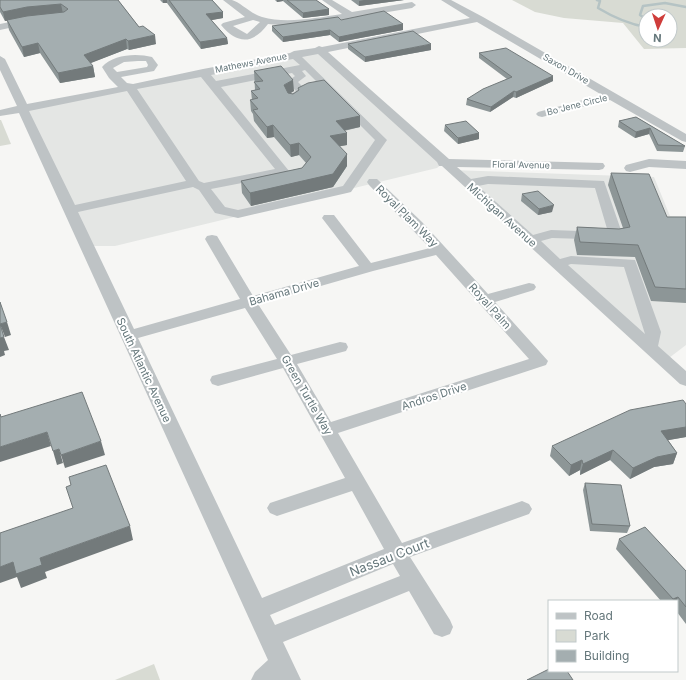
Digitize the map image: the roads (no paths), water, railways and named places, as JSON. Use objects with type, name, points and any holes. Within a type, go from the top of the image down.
[{"type":"street","points":[[227,0],[254,17],[284,22],[310,22],[412,5]]},
{"type":"street","points":[[326,0],[350,15]]},
{"type":"street","name":"Saxon Drive","points":[[445,0],[686,139]]},
{"type":"street","points":[[254,17],[226,25],[240,36],[252,36],[255,35],[267,20]]},
{"type":"street","name":"Mathews Avenue","points":[[0,112],[480,19]]},
{"type":"street","points":[[0,27],[36,20]]},
{"type":"street","points":[[0,24],[13,21],[22,22]]},
{"type":"street","name":"Michigan Avenue","points":[[319,50],[686,380]]},
{"type":"street","points":[[294,54],[301,71],[312,87]]},
{"type":"street","name":"South Atlantic Avenue","points":[[0,61],[285,672]]},
{"type":"street","points":[[293,101],[291,98],[303,92],[292,82],[301,71]]},
{"type":"street","points":[[113,76],[126,87],[195,182],[220,210],[238,214],[347,189],[381,140],[301,71],[214,85]]},
{"type":"street","points":[[68,205],[195,182],[283,171],[203,72]]},
{"type":"street","name":"Bo Jene Circle","points":[[542,114],[612,96]]},
{"type":"street","name":"Floral Avenue","points":[[444,163],[599,166]]},
{"type":"street","points":[[630,168],[649,163],[686,165]]},
{"type":"street","points":[[467,184],[488,180],[600,184],[616,236],[551,234],[530,240]]},
{"type":"street","name":"Royal Plam Way","points":[[373,182],[440,250]]},
{"type":"street","points":[[329,218],[368,268]]},
{"type":"street","name":"Green Turtle Way","points":[[212,239],[249,302],[287,361],[397,553],[442,627]]},
{"type":"street","name":"Bahama Drive","points":[[128,336],[368,268],[440,250]]},
{"type":"street","name":"Royal Palm","points":[[440,250],[540,361]]},
{"type":"street","points":[[556,264],[571,260],[630,264],[653,332],[650,348]]},
{"type":"street","points":[[485,300],[529,287]]},
{"type":"street","points":[[218,380],[340,347]]},
{"type":"street","name":"Andros Drive","points":[[327,430],[540,361]]},
{"type":"street","points":[[277,508],[356,482]]},
{"type":"street","name":"Nassau Court","points":[[256,610],[397,553],[522,509]]},
{"type":"street","points":[[269,637],[413,580]]},
{"type":"street","points":[[263,680],[285,672]]},
{"type":"waterway","points":[[597,0],[600,1],[598,8],[615,17],[638,26]]},
{"type":"waterway","points":[[642,8],[643,6],[665,3],[686,7]]}]
